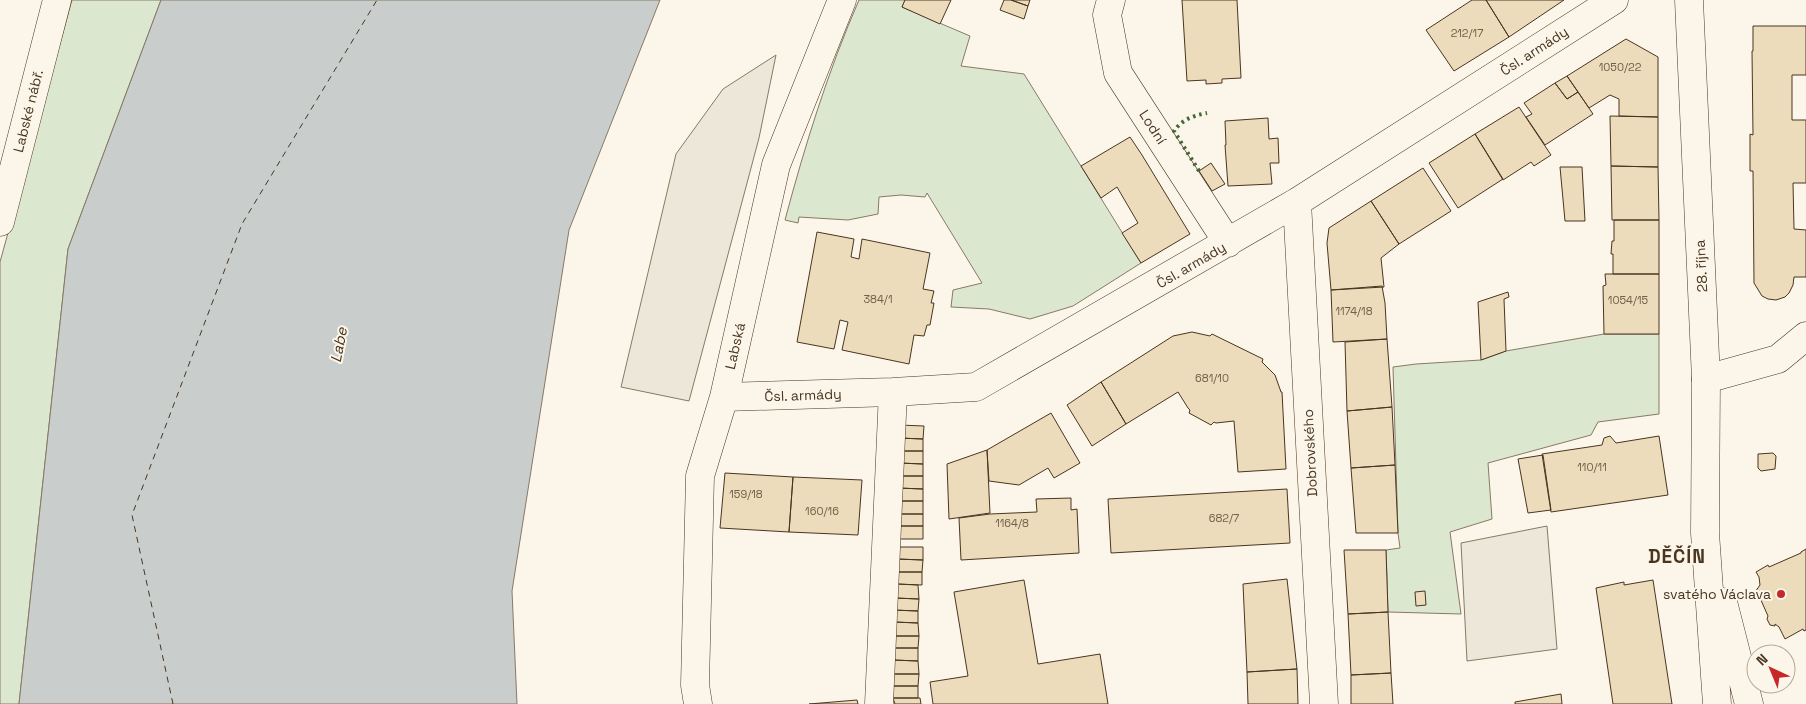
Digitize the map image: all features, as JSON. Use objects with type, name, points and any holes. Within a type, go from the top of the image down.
[{"type":"street","name":"Labské nábř.","points":[[0,222],[57,0]]},
{"type":"street","name":"Labská","points":[[697,694],[700,476],[724,397],[776,165],[842,0]]},
{"type":"street","name":"Lodní","points":[[1111,0],[1107,15],[1118,73],[1228,243]]},
{"type":"street","name":"Čsl. armády","points":[[724,397],[893,392],[976,387],[1297,202],[1614,0]]},
{"type":"street","name":"28. října","points":[[1689,0],[1706,379],[1705,533],[1717,704]]},
{"type":"street","name":"Dobrovského","points":[[1297,202],[1324,704]]},
{"type":"street","points":[[1706,379],[1778,359],[1806,336]]},
{"type":"street","points":[[879,704],[893,392]]},
{"type":"street","name":"28. října","points":[[1705,533],[1749,704]]},
{"type":"green space","points":[[72,0],[161,0],[68,249],[19,704],[0,704],[0,262]]},
{"type":"green space","points":[[859,0],[905,0],[902,7],[970,36],[961,66],[1024,74],[1141,263],[1073,306],[1030,319],[989,309],[951,307],[953,290],[982,283],[927,193],[925,197],[901,195],[879,197],[878,214],[848,220],[799,217],[798,223],[785,220],[818,108]]},
{"type":"green space","points":[[1604,334],[1659,334],[1659,414],[1598,422],[1591,435],[1488,463],[1492,519],[1450,532],[1461,614],[1388,612],[1386,550],[1400,548],[1393,367],[1481,360],[1506,351]]},
{"type":"shaded area","points":[[776,55],[759,138],[689,401],[621,387],[676,154],[723,89]]},
{"type":"shaded area","points":[[1547,526],[1557,649],[1467,661],[1461,543]]},
{"type":"water","name":"Labe","points":[[161,0],[660,0],[569,230],[512,591],[517,704],[19,704],[68,249]]},
{"type":"building","points":[[905,0],[951,0],[940,24],[902,7]]},
{"type":"building","points":[[1004,0],[1011,0],[1028,6],[1024,19],[1000,10]]},
{"type":"building","points":[[1011,0],[1030,0],[1028,6]]},
{"type":"building","points":[[1182,0],[1237,0],[1241,78],[1222,79],[1222,83],[1206,84],[1206,80],[1187,81]]},
{"type":"building","points":[[1472,0],[1486,0],[1509,37],[1454,71],[1426,30]]},
{"type":"building","points":[[1486,0],[1564,0],[1509,37]]},
{"type":"building","points":[[1753,26],[1806,26],[1806,75],[1792,75],[1792,120],[1806,120],[1806,183],[1793,183],[1794,229],[1806,230],[1806,277],[1794,277],[1789,293],[1785,297],[1776,300],[1762,296],[1754,283],[1753,171],[1750,171],[1750,134],[1753,135]]},
{"type":"building","points":[[1626,39],[1658,57],[1658,117],[1619,116],[1619,99],[1610,95],[1589,108],[1567,76]]},
{"type":"building","points":[[1567,76],[1578,92],[1567,99],[1555,83]]},
{"type":"building","points":[[1555,83],[1567,99],[1578,92],[1593,114],[1545,145],[1526,117],[1532,114],[1524,103]]},
{"type":"building","points":[[1519,107],[1551,155],[1534,166],[1531,162],[1503,180],[1475,134]]},
{"type":"building","points":[[1610,116],[1658,117],[1658,167],[1611,166]]},
{"type":"building","points":[[1268,118],[1269,139],[1278,138],[1279,163],[1270,163],[1272,184],[1228,186],[1225,121]]},
{"type":"building","points":[[1475,134],[1503,179],[1458,208],[1429,163]]},
{"type":"building","points":[[1130,137],[1190,234],[1141,263],[1122,233],[1138,223],[1117,187],[1101,198],[1081,166]]},
{"type":"building","points":[[1211,163],[1225,184],[1212,191],[1199,171]]},
{"type":"building","points":[[1611,166],[1658,167],[1659,220],[1612,220]]},
{"type":"building","points":[[1560,167],[1582,167],[1585,221],[1565,221]]},
{"type":"building","points":[[1423,168],[1451,211],[1399,244],[1371,201]]},
{"type":"building","points":[[1371,201],[1399,244],[1381,258],[1384,287],[1331,290],[1327,243],[1329,228]]},
{"type":"building","points":[[1614,220],[1659,220],[1659,274],[1613,274],[1613,254],[1611,254],[1612,241],[1614,241]]},
{"type":"building","points":[[817,232],[854,239],[851,257],[859,259],[862,239],[930,253],[923,289],[934,291],[931,303],[934,303],[930,325],[927,325],[924,336],[914,335],[909,364],[842,350],[848,322],[840,320],[834,349],[797,342]]},
{"type":"building","points":[[1605,274],[1659,274],[1659,334],[1604,334],[1603,286],[1606,285]]},
{"type":"building","points":[[1382,286],[1387,339],[1333,342],[1331,290]]},
{"type":"building","points":[[1508,292],[1509,297],[1504,299],[1506,351],[1481,360],[1478,302]]},
{"type":"building","points":[[1192,332],[1210,336],[1212,334],[1263,359],[1262,362],[1275,375],[1282,392],[1286,469],[1238,472],[1234,421],[1214,422],[1211,425],[1189,413],[1190,410],[1178,392],[1126,424],[1101,382],[1173,336]]},
{"type":"building","points":[[1387,339],[1392,407],[1347,411],[1345,342]]},
{"type":"building","points":[[1101,382],[1126,424],[1092,446],[1067,405]]},
{"type":"building","points":[[1392,407],[1395,465],[1351,468],[1347,411]]},
{"type":"building","points":[[1051,413],[1080,463],[1054,478],[1048,468],[1019,485],[989,481],[987,450]]},
{"type":"building","points":[[899,425],[924,426],[923,439],[899,438]]},
{"type":"building","points":[[1610,436],[1616,443],[1659,436],[1668,495],[1551,512],[1542,454],[1602,445],[1604,438]]},
{"type":"building","points":[[899,438],[923,439],[923,451],[899,451]]},
{"type":"building","points":[[987,450],[990,513],[949,519],[947,464]]},
{"type":"building","points":[[899,451],[923,451],[923,464],[899,463]]},
{"type":"building","points":[[1773,453],[1776,456],[1775,469],[1761,471],[1758,468],[1758,454]]},
{"type":"building","points":[[1543,455],[1551,510],[1528,513],[1518,459]]},
{"type":"building","points":[[899,463],[923,464],[923,476],[898,476]]},
{"type":"building","points":[[1395,465],[1398,533],[1356,533],[1351,468]]},
{"type":"building","points":[[725,473],[793,477],[789,532],[720,528]]},
{"type":"building","points":[[898,476],[923,476],[923,489],[898,488]]},
{"type":"building","points":[[793,477],[862,480],[858,535],[789,532]]},
{"type":"building","points":[[898,488],[923,489],[923,501],[898,501]]},
{"type":"building","points":[[1287,489],[1290,543],[1111,553],[1108,499]]},
{"type":"building","points":[[1071,498],[1071,510],[1077,509],[1079,553],[961,560],[959,518],[990,514],[1037,512],[1036,499]]},
{"type":"building","points":[[898,501],[923,501],[923,514],[898,514]]},
{"type":"building","points":[[898,514],[923,514],[923,526],[898,526]]},
{"type":"building","points":[[898,526],[923,526],[923,539],[898,539]]},
{"type":"building","points":[[897,547],[923,547],[923,560],[897,559]]},
{"type":"building","name":"svatého Václava","points":[[1806,549],[1806,630],[1804,631],[1803,629],[1785,639],[1779,627],[1775,624],[1775,626],[1770,625],[1760,598],[1755,592],[1760,585],[1756,572],[1768,565],[1769,567],[1801,553]]},
{"type":"building","points":[[1344,550],[1386,550],[1388,612],[1348,614]]},
{"type":"building","points":[[897,559],[923,560],[922,572],[897,572]]},
{"type":"building","points":[[897,572],[922,572],[922,585],[897,584]]},
{"type":"building","points":[[1287,579],[1297,669],[1247,672],[1243,584]]},
{"type":"building","points":[[1024,580],[1038,664],[1100,654],[1108,704],[933,704],[930,682],[968,676],[954,592]]},
{"type":"building","points":[[1653,580],[1672,704],[1613,704],[1596,588],[1624,582],[1624,585]]},
{"type":"building","points":[[897,584],[918,585],[919,599],[895,598]]},
{"type":"building","points":[[1425,591],[1426,605],[1416,606],[1415,592]]},
{"type":"building","points":[[895,598],[919,599],[918,611],[893,610]]},
{"type":"building","points":[[893,610],[918,611],[918,623],[894,622]]},
{"type":"building","points":[[1388,612],[1391,673],[1351,675],[1348,614]]},
{"type":"building","points":[[894,622],[918,623],[919,636],[894,636]]},
{"type":"building","points":[[894,636],[919,636],[918,648],[893,648]]},
{"type":"building","points":[[893,648],[918,648],[918,661],[893,660]]},
{"type":"building","points":[[893,660],[918,661],[919,674],[894,674]]},
{"type":"building","points":[[1297,669],[1298,704],[1248,704],[1247,672]]},
{"type":"building","points":[[1391,673],[1393,704],[1351,704],[1351,675]]},
{"type":"building","points":[[894,674],[919,674],[918,686],[893,686]]},
{"type":"building","points":[[893,686],[918,686],[918,698],[893,698]]},
{"type":"building","points":[[1561,694],[1562,704],[1515,704],[1515,702]]},
{"type":"building","points":[[893,698],[920,698],[921,704],[895,704]]},
{"type":"building","points":[[857,700],[858,704],[809,704]]},
{"type":"ferry route","points":[[173,704],[132,515],[242,224],[377,0]]},
{"type":"hedge","points":[[1199,171],[1174,131],[1188,119],[1207,113]]},
{"type":"place","name":"svatého Václava","points":[[1781,594]]},
{"type":"district","name":"DĚČÍN","points":[[1677,556]]}]
